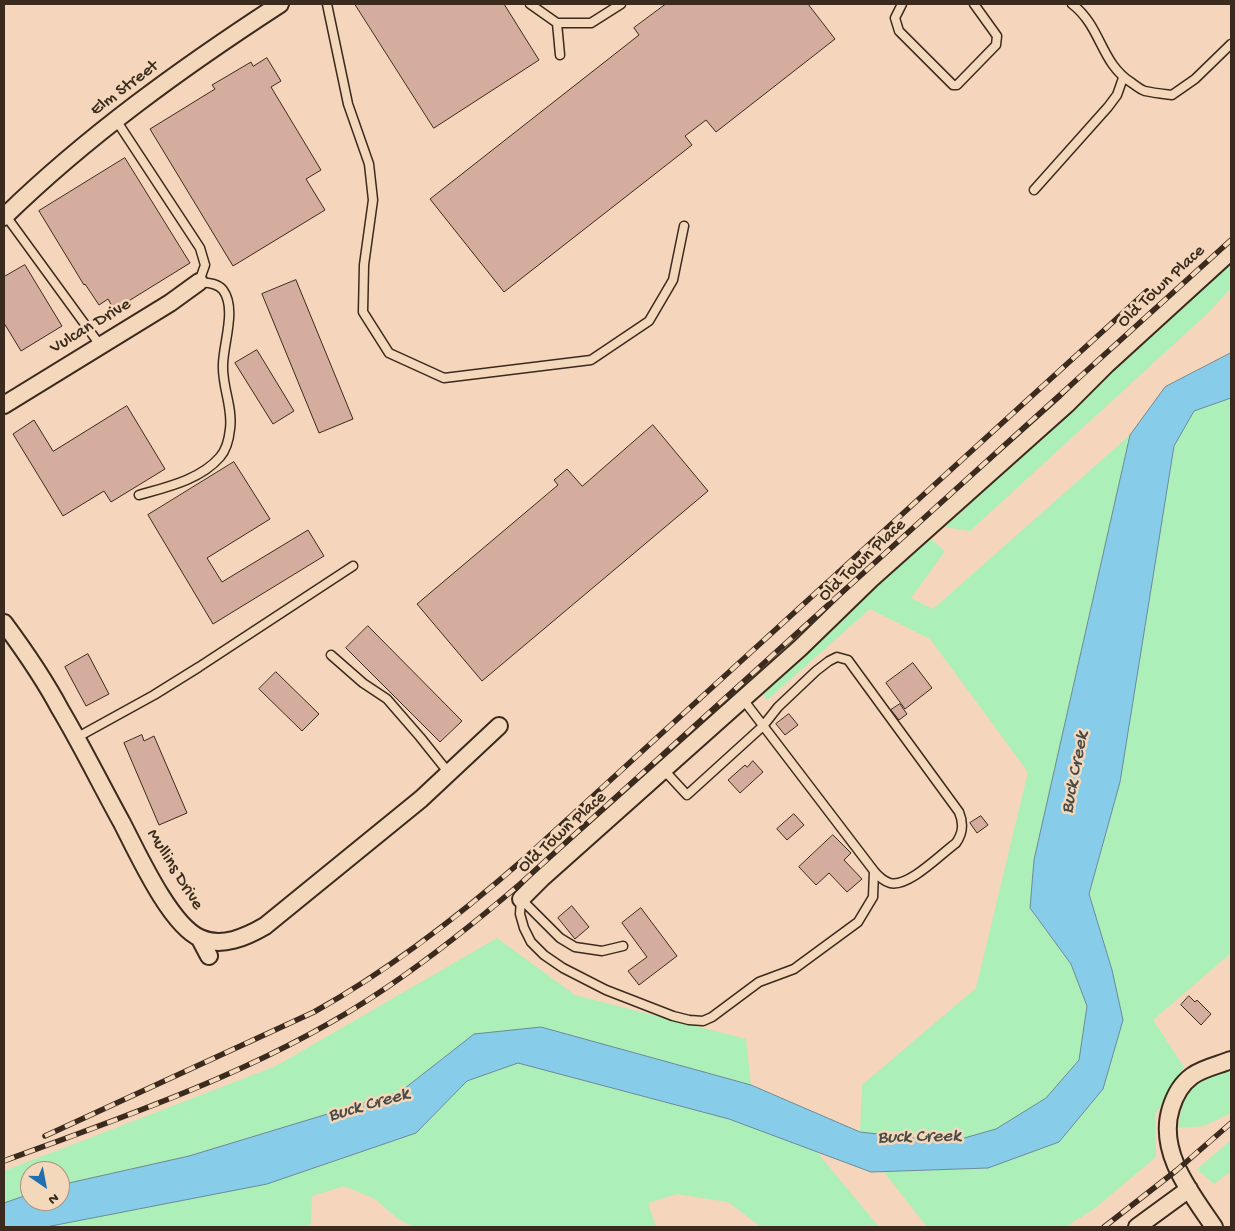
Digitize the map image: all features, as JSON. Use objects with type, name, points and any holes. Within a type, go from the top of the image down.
[{"type":"street","name":"Elm Street","points":[[5,216],[47,177],[116,120],[217,46],[280,4]]},
{"type":"street","name":"Old Town Place","points":[[521,899],[663,769],[800,648],[890,561],[1067,404],[1107,364],[1231,251]]},
{"type":"street","name":"Vulcan Drive","points":[[4,405],[170,303],[199,282]]},
{"type":"street","name":"Mullins Drive","points":[[4,623],[39,673],[170,909],[200,939]]},
{"type":"street","points":[[200,939],[224,942],[251,934],[265,926],[421,799],[499,726]]},
{"type":"street","points":[[200,939],[208,956]]},
{"type":"street","points":[[1214,1227],[1177,1170],[1167,1128],[1175,1095],[1191,1077],[1198,1072],[1231,1060]]},
{"type":"street","points":[[1137,1227],[1189,1189]]},
{"type":"lane","points":[[326,4],[348,104],[369,164],[373,200],[364,265],[364,312],[389,353],[444,378],[591,360],[649,320],[672,280],[684,226]]},
{"type":"lane","points":[[530,4],[557,23],[591,23],[621,4]]},
{"type":"lane","points":[[902,4],[895,18],[899,32],[953,85],[957,85],[996,45],[996,36],[974,4]]},
{"type":"lane","points":[[1072,4],[1088,20],[1098,35],[1106,58],[1123,78],[1144,91],[1172,95],[1195,79],[1231,44]]},
{"type":"lane","points":[[557,23],[560,55]]},
{"type":"lane","points":[[1034,190],[1108,107],[1117,95],[1123,78]]},
{"type":"lane","points":[[116,120],[200,248],[205,265],[199,282],[217,285],[223,291],[228,300],[229,314],[222,366],[231,414],[228,445],[221,457],[191,479],[138,495]]},
{"type":"lane","points":[[5,216],[100,345]]},
{"type":"lane","points":[[76,738],[191,672],[353,566]]},
{"type":"lane","points":[[331,655],[362,683],[387,699],[448,772]]},
{"type":"lane","points":[[663,769],[687,795],[764,726],[778,707],[829,661],[837,657],[848,660],[959,812],[962,819],[961,836],[956,843],[910,879],[900,884],[891,884],[882,880],[874,871],[764,726],[742,698]]},
{"type":"lane","points":[[521,899],[520,914],[531,942],[544,955],[563,968],[606,990],[673,1016],[703,1021],[712,1017],[759,982],[794,969],[858,922],[873,897],[874,871]]},
{"type":"lane","points":[[521,899],[560,938],[575,947],[602,951],[622,946]]},
{"type":"green space","points":[[1231,260],[1231,288],[1208,313],[970,531],[945,527]]},
{"type":"green space","points":[[1231,398],[1231,953],[1153,1020],[1184,1067],[1155,1115],[1156,1157],[1094,1209],[1065,1227],[927,1227],[884,1172],[988,1168],[1059,1142],[1103,1089],[1112,970],[1089,894],[1120,782],[1174,446],[1194,411]]},
{"type":"green space","points":[[1130,435],[1034,860],[1030,909],[1071,964],[1087,1006],[1079,1060],[1046,1098],[996,1129],[950,1142],[860,1132],[862,1085],[976,988],[1028,772],[930,639],[870,609],[767,700],[762,692],[927,536],[945,551],[911,598],[933,609]]},
{"type":"green space","points":[[497,938],[575,995],[746,1039],[751,1085],[541,1027],[474,1034],[400,1092],[188,1156],[70,1183],[70,1161],[30,1161],[276,1066]]},
{"type":"green space","points":[[518,1063],[729,1119],[816,1151],[879,1227],[761,1227],[728,1202],[677,1194],[648,1203],[656,1227],[414,1227],[398,1219],[375,1199],[344,1186],[312,1196],[311,1224],[302,1227],[46,1227],[267,1184],[416,1133],[467,1081]]},
{"type":"green space","points":[[1231,1065],[1231,1113],[1204,1126],[1178,1128],[1183,1099],[1198,1080]]},
{"type":"green space","points":[[1231,1140],[1231,1171],[1214,1184],[1197,1169]]},
{"type":"green space","points":[[20,1165],[20,1197],[4,1203],[4,1171]]},
{"type":"water","name":"Buck Creek","points":[[1231,353],[1231,398],[1194,411],[1174,446],[1120,782],[1089,894],[1112,970],[1123,1020],[1103,1089],[1059,1142],[988,1168],[871,1172],[729,1119],[518,1063],[467,1081],[416,1133],[267,1184],[46,1227],[4,1227],[4,1203],[20,1197],[20,1211],[70,1211],[70,1183],[189,1156],[400,1092],[474,1034],[541,1027],[751,1085],[860,1132],[950,1142],[996,1129],[1046,1098],[1079,1060],[1087,1006],[1071,964],[1030,908],[1034,860],[1130,435],[1165,387]]},
{"type":"building","points":[[355,4],[504,4],[539,60],[434,128]]},
{"type":"building","points":[[666,4],[808,4],[835,39],[716,132],[706,120],[685,136],[692,145],[504,292],[430,199],[639,35],[634,28]]},
{"type":"building","points":[[267,58],[281,81],[271,87],[321,170],[306,179],[325,210],[233,266],[150,129],[215,89],[212,85],[251,62],[253,66]]},
{"type":"building","points":[[125,158],[190,263],[114,310],[108,299],[99,305],[84,285],[39,211]]},
{"type":"building","points":[[25,265],[62,326],[21,351],[4,323],[4,277]]},
{"type":"building","points":[[296,280],[353,419],[319,433],[262,294]]},
{"type":"building","points":[[257,350],[294,411],[273,424],[235,363]]},
{"type":"building","points":[[127,406],[165,469],[111,502],[104,491],[63,516],[13,434],[34,420],[53,451]]},
{"type":"building","points":[[653,425],[708,491],[482,681],[417,604],[558,485],[554,480],[567,469],[582,486]]},
{"type":"building","points":[[234,462],[270,519],[207,558],[222,582],[308,530],[324,556],[213,624],[148,515]]},
{"type":"building","points":[[368,626],[462,721],[440,742],[346,648]]},
{"type":"building","points":[[88,654],[109,694],[86,706],[65,667]]},
{"type":"building","points":[[913,663],[932,688],[905,709],[886,683]]},
{"type":"building","points":[[276,672],[319,714],[302,731],[259,689]]},
{"type":"building","points":[[900,704],[907,714],[899,720],[891,710]]},
{"type":"building","points":[[789,714],[798,725],[785,735],[776,724]]},
{"type":"building","points":[[142,735],[144,741],[154,736],[187,813],[159,825],[124,743]]},
{"type":"building","points":[[753,761],[763,772],[740,793],[728,780],[745,765],[747,767]]},
{"type":"building","points":[[794,814],[804,825],[787,840],[777,829]]},
{"type":"building","points":[[981,816],[988,825],[977,833],[970,823]]},
{"type":"building","points":[[833,835],[851,853],[844,860],[862,879],[847,892],[829,873],[816,885],[799,867]]},
{"type":"building","points":[[572,906],[589,927],[575,939],[558,918]]},
{"type":"building","points":[[641,908],[677,956],[639,985],[628,971],[647,957],[622,923]]},
{"type":"building","points":[[1189,996],[1195,1002],[1197,1000],[1211,1014],[1201,1025],[1181,1005]]},
{"type":"railway","points":[[4,1161],[151,1106],[248,1065],[296,1042],[386,988],[438,951],[520,884],[1231,240]]},
{"type":"railway","points":[[45,1136],[314,1012],[370,978],[424,941],[525,858],[1147,291]]},
{"type":"railway","points":[[1104,1227],[1177,1170],[1231,1123]]}]
